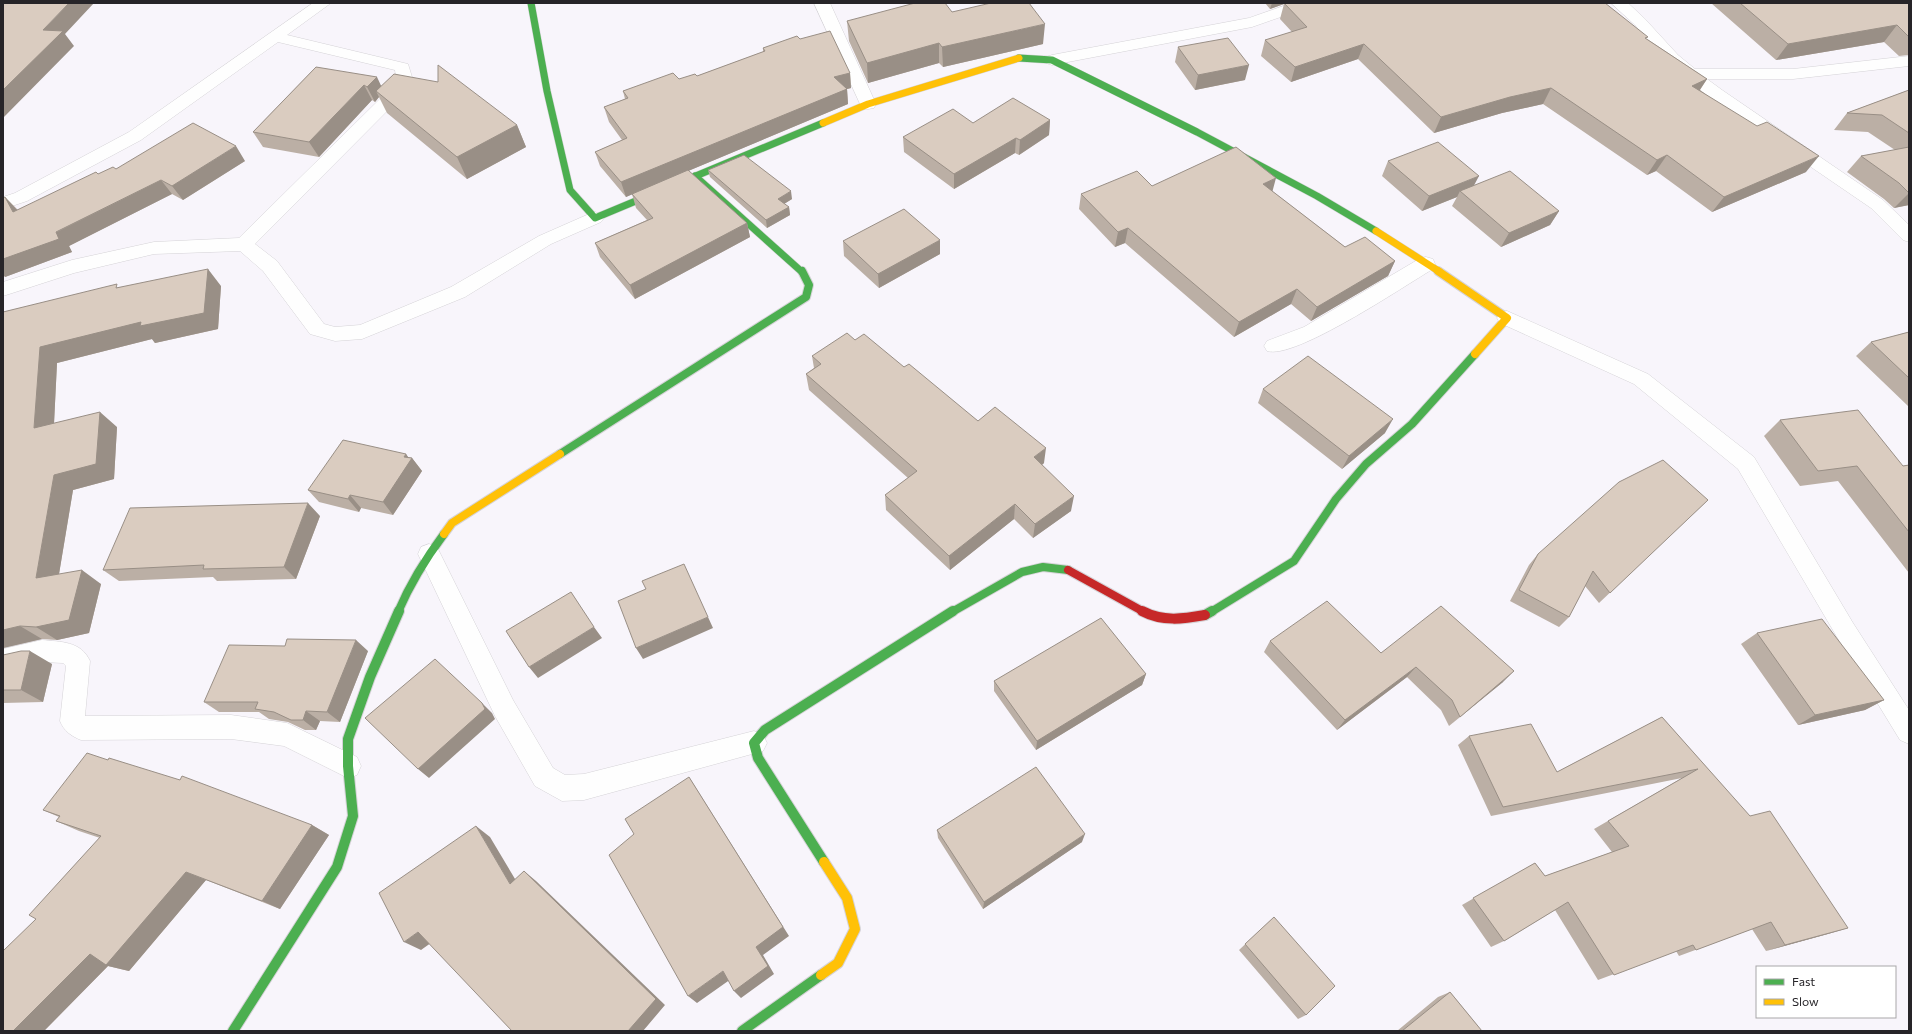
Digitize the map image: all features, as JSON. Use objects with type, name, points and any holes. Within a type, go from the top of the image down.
[{"type":"street","points":[[3,204],[21,197],[135,136],[323,3]]},
{"type":"street","points":[[532,3],[547,91],[570,190],[595,218]]},
{"type":"street","points":[[822,3],[868,104]]},
{"type":"street","points":[[244,244],[270,266],[317,329],[335,334],[362,332],[458,292],[545,240],[868,104],[1017,58],[1052,60],[1252,22],[1307,3]]},
{"type":"street","points":[[1619,3],[1640,22],[1672,58],[1716,94],[1877,204],[1909,236]]},
{"type":"street","points":[[3,288],[72,267],[154,248],[244,244],[400,88],[404,77],[402,67],[275,37]]},
{"type":"street","points":[[1052,60],[1197,132],[1317,196],[1426,264],[1507,318],[1641,379],[1746,463],[1845,630],[1909,732]]},
{"type":"street","points":[[1692,74],[1794,74],[1909,61]]},
{"type":"street","points":[[233,1031],[337,867],[353,816],[348,766],[348,740],[370,677],[406,594],[429,554],[452,524],[806,297],[809,285],[801,270],[694,176]]},
{"type":"street","points":[[3,186],[21,197]]},
{"type":"street","points":[[1274,346],[1311,332],[1426,264]]},
{"type":"street","points":[[429,554],[508,715],[544,777],[562,788],[584,787],[754,743],[765,730],[936,621],[1022,572],[1042,566],[1065,568],[1152,616],[1178,620],[1206,616],[1294,561],[1336,499],[1366,464],[1412,424],[1507,318]]},
{"type":"street","points":[[3,660],[42,651],[68,653],[78,660],[72,721],[81,728],[231,727],[287,735],[348,766]]},
{"type":"street","points":[[742,1031],[838,963],[855,930],[847,898],[758,758],[754,743]]},
{"type":"building","points":[[3,3],[69,3],[43,30],[63,31],[3,90]]},
{"type":"building","points":[[915,3],[945,3],[952,12],[991,3],[1029,3],[1045,24],[942,47],[939,43],[867,63],[847,21]]},
{"type":"building","points":[[1284,3],[1605,3],[1648,37],[1645,38],[1707,79],[1692,86],[1757,126],[1767,122],[1819,156],[1724,197],[1667,155],[1657,160],[1551,88],[1510,97],[1441,117],[1364,44],[1295,67],[1265,40],[1307,27]]},
{"type":"building","points":[[1740,3],[1909,3],[1909,37],[1897,25],[1788,44]]},
{"type":"building","points":[[830,31],[850,73],[834,77],[847,89],[621,182],[595,152],[627,138],[604,107],[628,98],[623,91],[673,73],[679,79],[695,74],[697,76],[765,51],[763,48],[797,36],[800,39]]},
{"type":"building","points":[[1228,38],[1249,65],[1198,75],[1178,47]]},
{"type":"building","points":[[438,65],[517,125],[457,157],[376,91],[394,74],[438,82]]},
{"type":"building","points":[[316,67],[377,77],[367,87],[364,85],[309,142],[253,132]]},
{"type":"building","points":[[1909,90],[1909,133],[1882,115],[1847,113]]},
{"type":"building","points":[[1013,98],[1050,120],[1020,140],[1016,138],[954,174],[903,137],[953,109],[973,123]]},
{"type":"building","points":[[193,123],[236,146],[172,186],[161,180],[56,232],[59,239],[3,259],[3,198],[5,197],[13,212],[96,172],[98,174],[113,167],[116,169]]},
{"type":"building","points":[[1438,142],[1479,176],[1429,196],[1388,161]]},
{"type":"building","points":[[1236,147],[1276,178],[1263,184],[1345,247],[1365,237],[1395,261],[1317,307],[1297,289],[1239,322],[1128,228],[1118,232],[1081,194],[1137,171],[1152,186]]},
{"type":"building","points":[[1909,147],[1909,193],[1899,183],[1861,156]]},
{"type":"building","points":[[744,155],[791,191],[778,199],[789,207],[766,220],[708,170]]},
{"type":"building","points":[[688,170],[747,223],[630,285],[595,243],[653,218],[632,194]]},
{"type":"building","points":[[1510,171],[1559,211],[1509,233],[1460,191]]},
{"type":"building","points":[[904,209],[940,240],[878,274],[843,241]]},
{"type":"building","points":[[208,269],[204,313],[140,326],[141,322],[40,347],[34,428],[100,412],[96,464],[54,475],[36,578],[82,570],[69,620],[36,627],[20,626],[3,630],[3,312],[117,284],[116,288]]},
{"type":"building","points":[[1909,332],[1909,378],[1871,342]]},
{"type":"building","points":[[847,333],[855,340],[864,334],[904,367],[909,364],[978,421],[995,407],[1046,448],[1034,457],[1074,496],[1035,524],[1015,504],[949,556],[885,495],[917,471],[806,374],[821,364],[812,356]]},
{"type":"building","points":[[1308,356],[1393,419],[1349,456],[1263,389]]},
{"type":"building","points":[[1858,410],[1903,466],[1909,465],[1909,532],[1857,466],[1818,471],[1780,420]]},
{"type":"building","points":[[343,440],[406,454],[404,457],[412,458],[383,502],[350,495],[348,499],[308,490]]},
{"type":"building","points":[[1663,460],[1708,500],[1610,593],[1593,571],[1569,617],[1519,590],[1538,554],[1619,482]]},
{"type":"building","points":[[308,503],[284,567],[203,569],[204,565],[103,570],[130,508]]},
{"type":"building","points":[[684,564],[708,617],[636,648],[618,601],[646,589],[642,581]]},
{"type":"building","points":[[571,592],[594,627],[529,667],[506,631]]},
{"type":"building","points":[[1327,601],[1381,653],[1441,606],[1514,671],[1460,717],[1452,700],[1416,667],[1345,720],[1270,641]]},
{"type":"building","points":[[1101,618],[1146,674],[1037,741],[994,681]]},
{"type":"building","points":[[1822,619],[1884,700],[1815,715],[1757,633]]},
{"type":"building","points":[[287,639],[356,640],[327,712],[306,711],[303,720],[291,720],[274,712],[255,709],[258,702],[204,702],[229,645],[285,646]]},
{"type":"building","points":[[21,651],[30,651],[21,690],[3,690],[3,655]]},
{"type":"building","points":[[435,659],[482,703],[485,709],[418,769],[365,718]]},
{"type":"building","points":[[1662,717],[1750,816],[1770,811],[1848,928],[1785,945],[1771,922],[1696,950],[1693,945],[1614,975],[1568,902],[1504,941],[1473,898],[1535,863],[1545,876],[1629,846],[1608,821],[1698,769],[1503,807],[1469,736],[1531,724],[1557,772]]},
{"type":"building","points":[[87,753],[108,760],[109,758],[180,780],[182,776],[312,825],[262,901],[186,872],[106,965],[90,954],[13,1031],[3,1031],[3,951],[36,919],[29,915],[101,836],[56,821],[60,816],[43,810]]},
{"type":"building","points":[[1036,767],[1085,834],[984,902],[937,830]]},
{"type":"building","points":[[689,777],[783,927],[756,947],[768,966],[734,991],[723,971],[688,996],[609,855],[634,834],[625,819]]},
{"type":"building","points":[[476,826],[510,884],[524,871],[656,999],[628,1031],[512,1031],[418,932],[404,942],[379,893]]},
{"type":"building","points":[[1274,917],[1335,986],[1306,1015],[1245,944]]},
{"type":"building","points":[[1450,992],[1482,1031],[1402,1031]]},
{"type":"traffic: fast","points":[[531,3],[547,91],[570,190],[595,218],[823,123]]},
{"type":"traffic: fast","points":[[1019,58],[1052,60],[1197,132],[1317,196],[1376,231]]},
{"type":"traffic: fast","points":[[560,454],[806,297],[809,285],[801,270],[695,176]]},
{"type":"traffic: fast","points":[[1205,615],[1294,561],[1336,499],[1366,464],[1412,424],[1475,354]]},
{"type":"traffic: fast","points":[[233,1031],[337,867],[353,816],[348,766],[348,739],[370,677],[406,594],[429,554],[444,534]]},
{"type":"traffic: fast","points":[[824,862],[758,758],[754,743],[765,730],[942,617],[1022,572],[1043,567],[1068,570]]},
{"type":"traffic: fast","points":[[742,1031],[821,975]]},
{"type":"traffic: slow","points":[[823,123],[868,104],[1019,58]]},
{"type":"traffic: slow","points":[[1376,231],[1507,318],[1475,354]]},
{"type":"traffic: slow","points":[[444,534],[452,523],[560,454]]},
{"type":"traffic: slow","points":[[821,975],[838,963],[855,929],[847,898],[824,862]]},
{"type":"traffic: jam","points":[[1068,570],[1152,616],[1178,620],[1205,615]]}]
